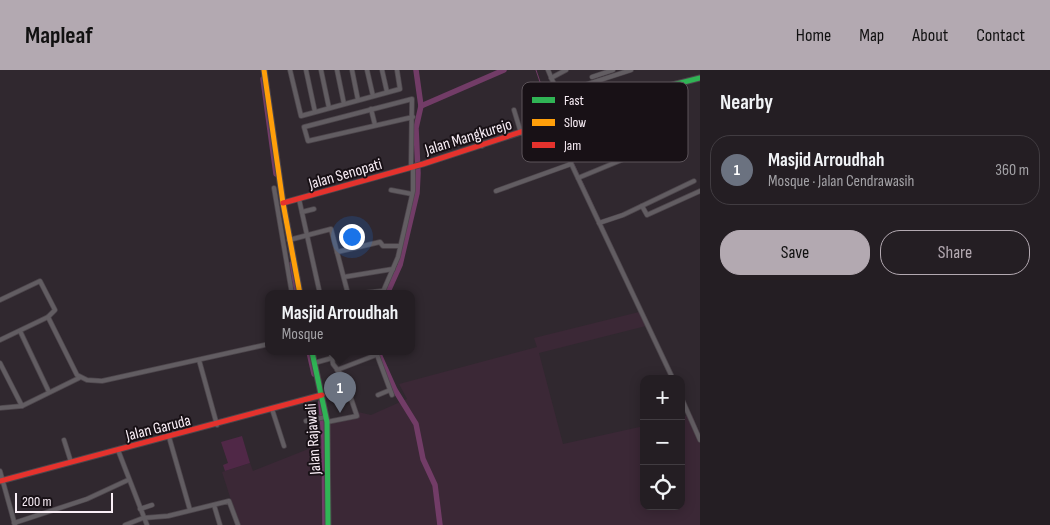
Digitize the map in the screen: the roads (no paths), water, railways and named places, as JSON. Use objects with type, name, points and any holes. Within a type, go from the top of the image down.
[{"type":"street","points":[[264,70],[282,202],[299,290]]},
{"type":"street","points":[[290,70],[300,115],[400,88],[397,70]]},
{"type":"street","points":[[306,70],[315,112]]},
{"type":"street","points":[[321,70],[329,108]]},
{"type":"street","points":[[337,70],[344,104]]},
{"type":"street","points":[[352,70],[358,100]]},
{"type":"street","points":[[367,70],[373,96]]},
{"type":"street","points":[[382,70],[387,92]]},
{"type":"street","points":[[548,70],[553,82]]},
{"type":"street","points":[[550,78],[566,70]]},
{"type":"street","points":[[592,77],[613,70]]},
{"type":"street","points":[[593,82],[631,70]]},
{"type":"street","name":"Jalan Mangkurejo","points":[[683,82],[700,78]]},
{"type":"street","points":[[383,290],[393,269],[400,246],[412,194],[413,117],[411,99],[304,126],[308,141],[413,117]]},
{"type":"street","points":[[371,109],[375,125]]},
{"type":"street","points":[[514,110],[521,133]]},
{"type":"street","name":"Jalan Mangkurejo","points":[[413,167],[521,133]]},
{"type":"street","points":[[456,141],[476,134],[480,137],[482,146]]},
{"type":"street","points":[[580,178],[618,162]]},
{"type":"street","points":[[496,191],[571,164],[580,178],[601,222],[670,375]]},
{"type":"street","name":"Jalan Senopati","points":[[282,202],[413,167]]},
{"type":"street","points":[[601,222],[642,206],[694,181]]},
{"type":"street","points":[[274,188],[291,290]]},
{"type":"street","points":[[392,190],[412,194]]},
{"type":"street","points":[[642,206],[647,215],[700,191]]},
{"type":"street","points":[[299,199],[319,290]]},
{"type":"street","points":[[302,212],[314,209]]},
{"type":"street","points":[[289,240],[330,229],[347,290]]},
{"type":"street","points":[[337,252],[380,242],[383,246],[400,246]]},
{"type":"street","points":[[344,277],[393,269]]},
{"type":"street","points":[[0,300],[40,281],[55,310],[48,317],[0,340]]},
{"type":"street","points":[[48,317],[79,378]]},
{"type":"street","points":[[20,331],[49,392]]},
{"type":"street","points":[[0,408],[22,406],[79,378],[102,381],[265,345]]},
{"type":"street","name":"Jalan Rajawali","points":[[313,355],[324,418],[328,525]]},
{"type":"street","points":[[306,421],[324,418],[357,417],[344,380],[337,370],[332,355]]},
{"type":"street","points":[[337,370],[371,355]]},
{"type":"street","points":[[377,355],[392,395]]},
{"type":"street","points":[[314,363],[332,358]]},
{"type":"street","points":[[198,360],[217,425]]},
{"type":"street","points":[[0,363],[22,406]]},
{"type":"street","points":[[378,395],[390,390]]},
{"type":"street","name":"Jalan Garuda","points":[[1,481],[217,425],[319,396]]},
{"type":"street","points":[[685,407],[700,440]]},
{"type":"street","points":[[272,409],[284,446]]},
{"type":"street","points":[[168,437],[190,510]]},
{"type":"street","points":[[64,440],[71,462]]},
{"type":"street","points":[[118,450],[147,525]]},
{"type":"street","points":[[0,471],[1,481],[15,524],[87,499],[128,480]]},
{"type":"street","points":[[125,525],[144,518],[168,516],[230,502],[238,525]]},
{"type":"street","points":[[214,505],[220,525]]},
{"type":"street","points":[[140,509],[152,506]]},
{"type":"waterway","points":[[389,290],[400,265],[417,193],[416,128],[421,106],[416,70]]},
{"type":"waterway","points":[[421,106],[504,70]]},
{"type":"waterway","points":[[536,70],[540,82]]},
{"type":"waterway","points":[[263,79],[276,174]]},
{"type":"waterway","points":[[573,162],[643,312]]},
{"type":"waterway","points":[[292,264],[296,290]]},
{"type":"waterway","points":[[310,355],[314,374]]},
{"type":"waterway","points":[[379,355],[395,390],[416,424],[423,459],[435,485],[440,525]]},
{"type":"waterway","points":[[321,402],[324,439],[325,525]]},
{"type":"place","name":"Masjid Arroudhah","points":[[340,413]]}]
